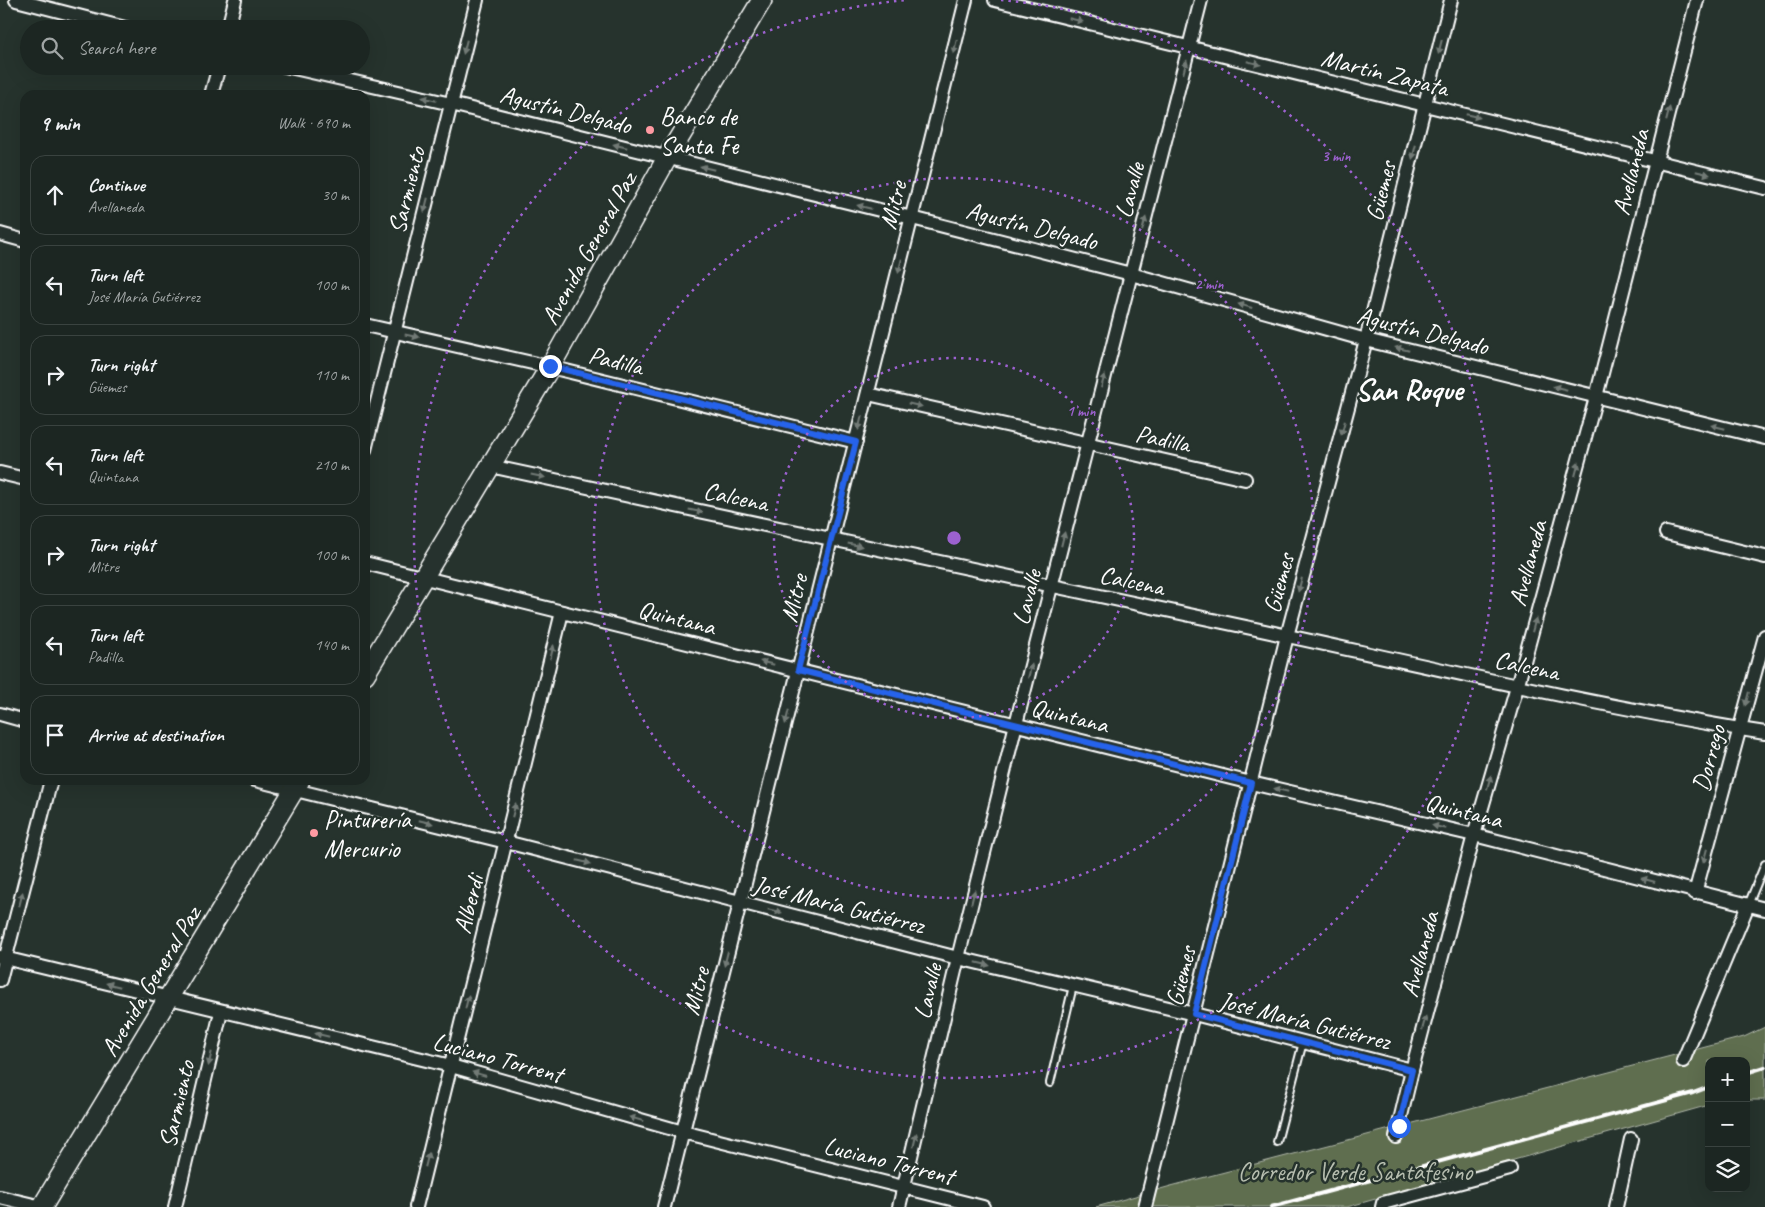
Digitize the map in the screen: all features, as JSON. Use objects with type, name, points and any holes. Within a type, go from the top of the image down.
[{"type":"main road","name":"Avenida General Paz","points":[[370,666],[550,366],[667,158],[762,0]]},
{"type":"main road","name":"Avenida General Paz","points":[[42,1207],[297,785]]},
{"type":"street","points":[[16,0],[94,20]]},
{"type":"street","points":[[230,20],[235,0]]},
{"type":"street","name":"Sarmiento","points":[[370,430],[477,0]]},
{"type":"street","name":"Mitre","points":[[664,1207],[966,0]]},
{"type":"street","name":"Martín Zapata","points":[[995,0],[1027,4],[1190,47],[1765,188]]},
{"type":"street","name":"Lavalle","points":[[899,1207],[958,958],[1086,444],[1201,0]]},
{"type":"street","name":"Güemes","points":[[1145,1207],[1286,636],[1366,340],[1451,0]]},
{"type":"street","name":"Avellaneda","points":[[1396,1138],[1474,835],[1517,687],[1596,397],[1697,0]]},
{"type":"street","points":[[212,90],[217,75]]},
{"type":"street","name":"Agustín Delgado","points":[[324,75],[451,104],[912,218],[1131,274],[1366,340],[1765,438]]},
{"type":"street","points":[[0,234],[20,240]]},
{"type":"street","name":"Padilla","points":[[370,326],[550,366],[856,442]]},
{"type":"street","name":"Padilla","points":[[868,394],[1245,479]]},
{"type":"street","name":"Calcena","points":[[490,466],[1517,687],[1765,734]]},
{"type":"street","points":[[0,473],[20,478]]},
{"type":"street","points":[[1666,532],[1765,557]]},
{"type":"street","name":"Quintana","points":[[370,564],[1251,783],[1474,835],[1765,910]]},
{"type":"street","name":"Alberdi","points":[[416,1207],[562,612]]},
{"type":"street","name":"Dorrego","points":[[1695,893],[1765,636]]},
{"type":"street","points":[[0,714],[20,720]]},
{"type":"street","points":[[0,980],[3,958],[50,785]]},
{"type":"street","name":"José María Gutiérrez","points":[[297,785],[506,842],[958,958],[1194,1014],[1412,1070]]},
{"type":"street","points":[[1683,1061],[1748,905]]},
{"type":"street","name":"Luciano Torrent","points":[[3,958],[451,1066],[683,1132],[983,1207]]},
{"type":"street","name":"Sarmiento","points":[[176,1207],[221,1012]]},
{"type":"street","points":[[1616,1207],[1631,1139]]},
{"type":"street","points":[[1382,1205],[1510,1169]]},
{"type":"street","points":[[0,1197],[42,1207]]},
{"type":"lane","points":[[1748,905],[1765,864]]},
{"type":"lane","points":[[1050,1083],[1073,986]]},
{"type":"lane","points":[[1277,1142],[1303,1042]]},
{"type":"green space","name":"Corredor Verde Santafesino","points":[[1765,1027],[1765,1100],[1750,1100],[1750,1057],[1705,1057],[1705,1106],[1347,1207],[1096,1207],[1171,1186],[1744,1037]]},
{"type":"railway","points":[[1750,1072],[1765,1067]]},
{"type":"railway","points":[[1271,1207],[1705,1088]]},
{"type":"place","name":"Banco de Santa Fe","points":[[650,130]]},
{"type":"place","name":"Pinturería Mercurio","points":[[314,833]]},
{"type":"district","name":"San Roque","points":[[1409,390]]},
{"type":"route","points":[[550,366],[856,442],[798,670],[1251,783],[1194,1014],[1412,1070],[1399,1126]]}]
